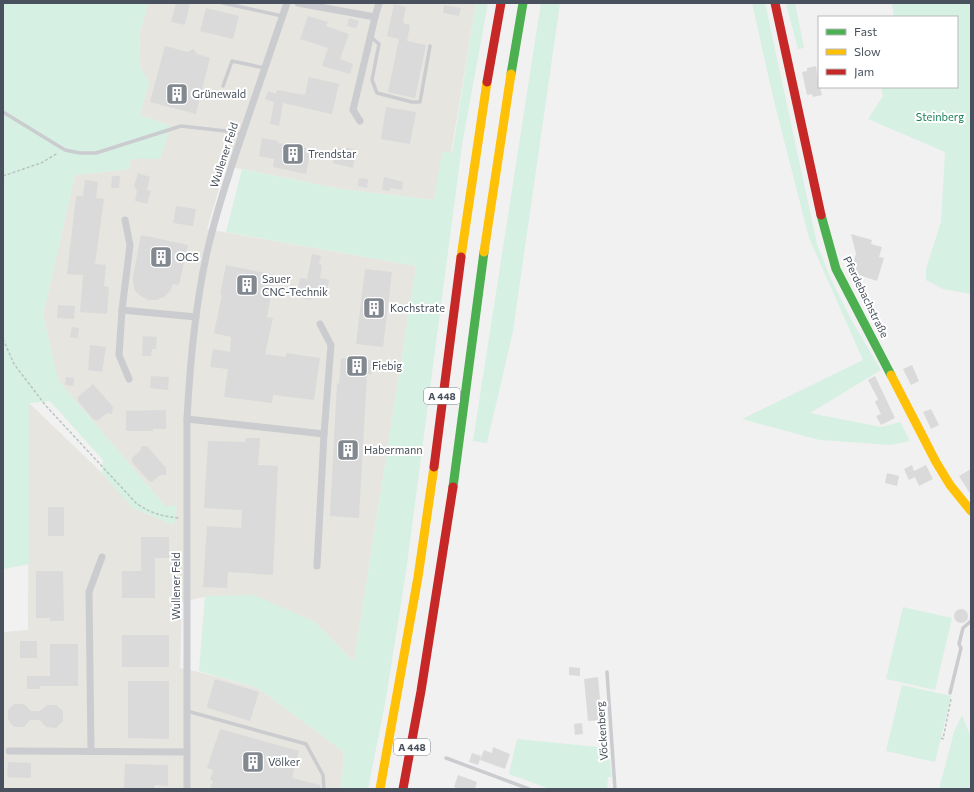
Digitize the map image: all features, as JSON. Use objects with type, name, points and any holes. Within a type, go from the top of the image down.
[{"type":"main road","name":"A 448","points":[[380,789],[396,706],[418,575],[468,208],[490,57],[501,3]]},
{"type":"main road","name":"Pferdebachstraße","points":[[775,3],[818,205],[836,269],[936,462],[950,485],[971,511]]},
{"type":"main road","name":"A 448","points":[[403,789],[420,706],[441,577],[499,154],[523,4]]},
{"type":"street","name":"Wullener Feld","points":[[187,789],[187,419],[190,367],[196,317],[208,249],[214,225],[242,135],[287,3]]},
{"type":"street","points":[[298,3],[374,17]]},
{"type":"street","points":[[360,121],[353,110],[374,17],[379,3]]},
{"type":"street","points":[[125,220],[130,245],[122,310],[119,354],[129,379]]},
{"type":"street","points":[[122,310],[196,317]]},
{"type":"street","points":[[317,566],[324,434],[331,345],[320,324]]},
{"type":"street","points":[[187,419],[324,434]]},
{"type":"street","points":[[91,751],[89,592],[102,557]]},
{"type":"street","points":[[9,751],[187,752]]},
{"type":"lane","points":[[223,3],[282,16]]},
{"type":"lane","points":[[370,36],[378,44],[372,80],[377,93],[412,102],[420,102],[430,46]]},
{"type":"lane","points":[[223,86],[232,61],[265,68]]},
{"type":"lane","points":[[3,112],[65,150],[80,153],[96,153],[181,126],[235,132],[242,135]]},
{"type":"lane","points":[[950,693],[961,648],[959,644],[963,628],[971,621]]},
{"type":"lane","name":"Vöckenberg","points":[[606,672],[614,789]]},
{"type":"lane","points":[[187,712],[306,744],[323,775],[324,789]]},
{"type":"lane","points":[[446,758],[529,789]]},
{"type":"path","points":[[3,176],[41,163],[65,150]]},
{"type":"path","points":[[3,339],[14,364],[46,406],[137,504],[150,512],[187,520]]},
{"type":"path","points":[[941,738],[952,697],[950,693]]},
{"type":"shaded area","points":[[148,3],[476,3],[451,153],[434,200],[341,189],[226,166],[207,229],[416,266],[354,662],[315,622],[253,596],[204,597],[182,602],[180,668],[258,688],[344,752],[341,789],[3,789],[4,632],[28,630],[29,403],[102,473],[133,508],[174,525],[166,507],[58,380],[43,315],[75,175],[129,169],[131,159],[160,159],[171,126],[140,115],[149,82],[139,65],[140,32]]},
{"type":"green space","points":[[3,3],[148,3],[140,32],[139,65],[149,82],[140,115],[171,126],[160,159],[131,159],[129,169],[75,175],[43,315],[58,380],[166,507],[177,505],[174,525],[133,508],[102,473],[103,460],[50,401],[29,403],[29,564],[3,569]]},
{"type":"green space","points":[[476,3],[488,3],[462,145],[406,572],[385,704],[368,789],[341,789],[344,752],[258,688],[199,671],[205,596],[254,595],[315,622],[354,662],[416,266],[226,232],[242,169],[341,189],[434,200],[442,152],[452,153]]},
{"type":"green space","points":[[541,3],[560,3],[513,331],[487,443],[473,441]]},
{"type":"green space","points":[[752,3],[765,3],[817,244],[831,279],[852,321],[881,370],[810,413],[881,427],[900,422],[910,441],[891,445],[820,440],[742,419],[863,360],[809,238],[773,97]]},
{"type":"green space","points":[[786,3],[795,3],[804,48],[798,49]]},
{"type":"green space","name":"Steinberg","points":[[892,3],[971,3],[971,294],[943,289],[926,280],[926,269],[941,222],[945,152],[868,119],[883,96],[881,88],[958,88],[958,16],[894,16]]},
{"type":"green space","points":[[903,607],[952,618],[935,690],[886,679]]},
{"type":"green space","points":[[902,685],[951,696],[935,762],[886,751]]},
{"type":"green space","points":[[962,715],[971,738],[971,788],[939,789],[954,732]]},
{"type":"green space","points":[[517,739],[608,748],[612,777],[608,777],[607,789],[550,789],[509,774]]},
{"type":"building","points":[[176,3],[190,3],[185,25],[171,22]]},
{"type":"building","points":[[394,4],[406,7],[403,23],[410,25],[407,41],[426,45],[415,98],[388,92],[399,39],[387,36]]},
{"type":"building","points":[[444,5],[461,8],[459,16],[443,13]]},
{"type":"building","points":[[206,8],[239,16],[233,39],[200,31]]},
{"type":"building","points":[[308,16],[328,22],[326,26],[349,34],[340,59],[353,64],[350,74],[322,66],[328,48],[300,39]]},
{"type":"building","points":[[349,18],[359,21],[356,28],[347,26]]},
{"type":"building","points":[[165,46],[188,52],[193,49],[197,54],[210,58],[196,114],[150,102]]},
{"type":"building","points":[[816,66],[818,88],[820,88],[822,95],[813,97],[812,94],[807,95],[802,72],[807,71],[807,68]]},
{"type":"building","points":[[309,77],[339,84],[332,114],[283,103],[279,126],[270,124],[274,102],[265,99],[268,91],[276,94],[277,90],[305,95]]},
{"type":"building","points":[[386,107],[416,112],[410,144],[381,139]]},
{"type":"building","name":"Trendstar","points":[[262,138],[278,141],[278,143],[311,149],[306,174],[273,167],[274,159],[259,156]]},
{"type":"building","points":[[336,147],[345,149],[348,147],[356,150],[353,168],[333,163]]},
{"type":"building","points":[[138,173],[150,177],[147,190],[151,191],[147,204],[135,201],[137,191],[134,186]]},
{"type":"building","points":[[112,176],[120,176],[119,188],[111,188]]},
{"type":"building","points":[[384,177],[403,182],[402,190],[390,188],[389,191],[382,190]]},
{"type":"building","points":[[359,178],[368,179],[367,188],[358,186]]},
{"type":"building","points":[[85,180],[98,182],[96,198],[104,199],[95,264],[106,265],[104,286],[109,287],[107,314],[80,312],[83,275],[67,274],[76,196],[83,196]]},
{"type":"building","points":[[176,206],[196,209],[193,226],[173,223]]},
{"type":"building","points":[[851,234],[872,240],[871,244],[882,247],[879,257],[884,258],[877,281],[850,272],[856,254]]},
{"type":"building","name":"OCS","points":[[141,235],[188,245],[179,285],[173,284],[170,291],[164,297],[156,300],[148,300],[141,296],[135,291],[133,283]]},
{"type":"building","points":[[312,254],[321,256],[319,264],[322,265],[320,278],[329,280],[326,296],[313,293],[311,300],[296,297],[300,278],[307,279]]},
{"type":"building","points":[[226,265],[275,275],[267,317],[273,318],[265,354],[286,357],[286,353],[320,358],[314,400],[273,395],[272,403],[224,397],[228,369],[210,367],[213,349],[230,352],[231,337],[214,333],[222,295],[220,295]]},
{"type":"building","name":"Kochstrate","points":[[365,269],[392,272],[383,347],[356,344]]},
{"type":"building","points":[[58,305],[75,306],[74,319],[57,318]]},
{"type":"building","points":[[72,327],[79,328],[78,338],[70,337]]},
{"type":"building","points":[[143,336],[157,337],[156,349],[152,349],[151,356],[142,356]]},
{"type":"building","points":[[90,345],[106,347],[102,372],[88,370]]},
{"type":"building","name":"Habermann","points":[[341,358],[374,360],[372,374],[367,374],[359,518],[330,516],[337,383],[339,384]]},
{"type":"building","points":[[912,365],[919,381],[911,385],[903,369]]},
{"type":"building","points":[[151,376],[169,377],[168,390],[150,388]]},
{"type":"building","points":[[875,376],[895,418],[881,425],[876,416],[881,414],[875,402],[878,399],[868,380]]},
{"type":"building","points":[[66,377],[74,378],[73,386],[65,385]]},
{"type":"building","points":[[93,384],[113,407],[112,414],[107,413],[98,420],[94,420],[78,401],[78,397]]},
{"type":"building","points":[[931,409],[939,425],[931,429],[923,412]]},
{"type":"building","points":[[166,410],[166,429],[153,429],[153,431],[126,431],[126,411]]},
{"type":"building","points":[[246,438],[260,438],[258,465],[278,466],[273,575],[228,572],[227,588],[203,587],[207,526],[241,528],[242,510],[204,508],[208,441],[245,442]]},
{"type":"building","points":[[141,446],[147,446],[164,466],[166,466],[166,475],[160,475],[152,482],[149,481],[132,462],[132,458],[140,451]]},
{"type":"building","points":[[912,465],[914,471],[926,465],[933,479],[919,486],[915,477],[909,480],[904,469]]},
{"type":"building","points":[[971,469],[971,495],[959,476]]},
{"type":"building","points":[[887,473],[899,476],[897,486],[885,483]]},
{"type":"building","points":[[48,507],[64,507],[64,536],[48,536]]},
{"type":"building","points":[[141,537],[169,537],[169,558],[155,558],[155,598],[122,598],[122,571],[141,571]]},
{"type":"building","points":[[36,571],[63,571],[64,621],[50,621],[50,618],[36,618]]},
{"type":"building","points":[[961,609],[966,611],[968,616],[966,621],[961,623],[956,621],[954,616],[956,611]]},
{"type":"building","points":[[122,635],[169,635],[169,667],[122,667]]},
{"type":"building","points":[[20,641],[37,641],[37,658],[20,658]]},
{"type":"building","points":[[50,644],[78,644],[78,686],[40,686],[40,689],[27,689],[27,676],[50,676]]},
{"type":"building","points":[[569,667],[580,668],[580,676],[569,675]]},
{"type":"building","points":[[598,677],[602,720],[588,721],[584,679]]},
{"type":"building","points":[[215,679],[259,692],[250,721],[208,708],[207,706]]},
{"type":"building","points":[[128,681],[169,681],[169,739],[128,738]]},
{"type":"building","points":[[14,704],[24,704],[31,711],[40,711],[47,705],[56,705],[63,711],[63,721],[56,728],[46,727],[40,720],[30,720],[24,727],[14,727],[8,720],[8,710]]},
{"type":"building","points":[[582,723],[583,734],[575,735],[574,724]]},
{"type":"building","name":"Völker","points":[[220,729],[299,751],[292,778],[320,785],[321,789],[210,789],[213,781],[210,780],[213,770],[207,768]]},
{"type":"building","points":[[493,747],[510,754],[505,769],[480,760],[484,750],[492,753]]},
{"type":"building","points":[[472,753],[481,756],[478,765],[469,762]]},
{"type":"building","points":[[8,762],[31,763],[31,778],[7,777]]},
{"type":"building","points":[[125,764],[168,765],[168,786],[155,785],[154,789],[124,789]]},
{"type":"building","points":[[458,775],[477,782],[475,789],[459,789],[454,787]]},
{"type":"traffic: fast","points":[[511,74],[523,3]]},
{"type":"traffic: fast","points":[[821,215],[836,269],[891,375]]},
{"type":"traffic: fast","points":[[453,487],[484,252]]},
{"type":"traffic: slow","points":[[484,252],[511,74]]},
{"type":"traffic: slow","points":[[461,257],[487,82]]},
{"type":"traffic: slow","points":[[891,375],[936,462],[950,485],[971,511]]},
{"type":"traffic: slow","points":[[380,789],[418,577],[434,467]]},
{"type":"traffic: jam","points":[[487,82],[501,3]]},
{"type":"traffic: jam","points":[[775,3],[821,215]]},
{"type":"traffic: jam","points":[[434,467],[461,257]]},
{"type":"traffic: jam","points":[[403,789],[421,691],[453,487]]},
{"type":"place","name":"Grünewald","points":[[177,94]]},
{"type":"place","name":"Trendstar","points":[[293,154]]},
{"type":"place","name":"OCS","points":[[161,257]]},
{"type":"place","name":"Sauer CNC-Technik","points":[[247,285]]},
{"type":"place","name":"Kochstrate","points":[[374,308]]},
{"type":"place","name":"Fiebig","points":[[357,366]]},
{"type":"place","name":"Habermann","points":[[348,450]]},
{"type":"place","name":"Völker","points":[[253,762]]}]
